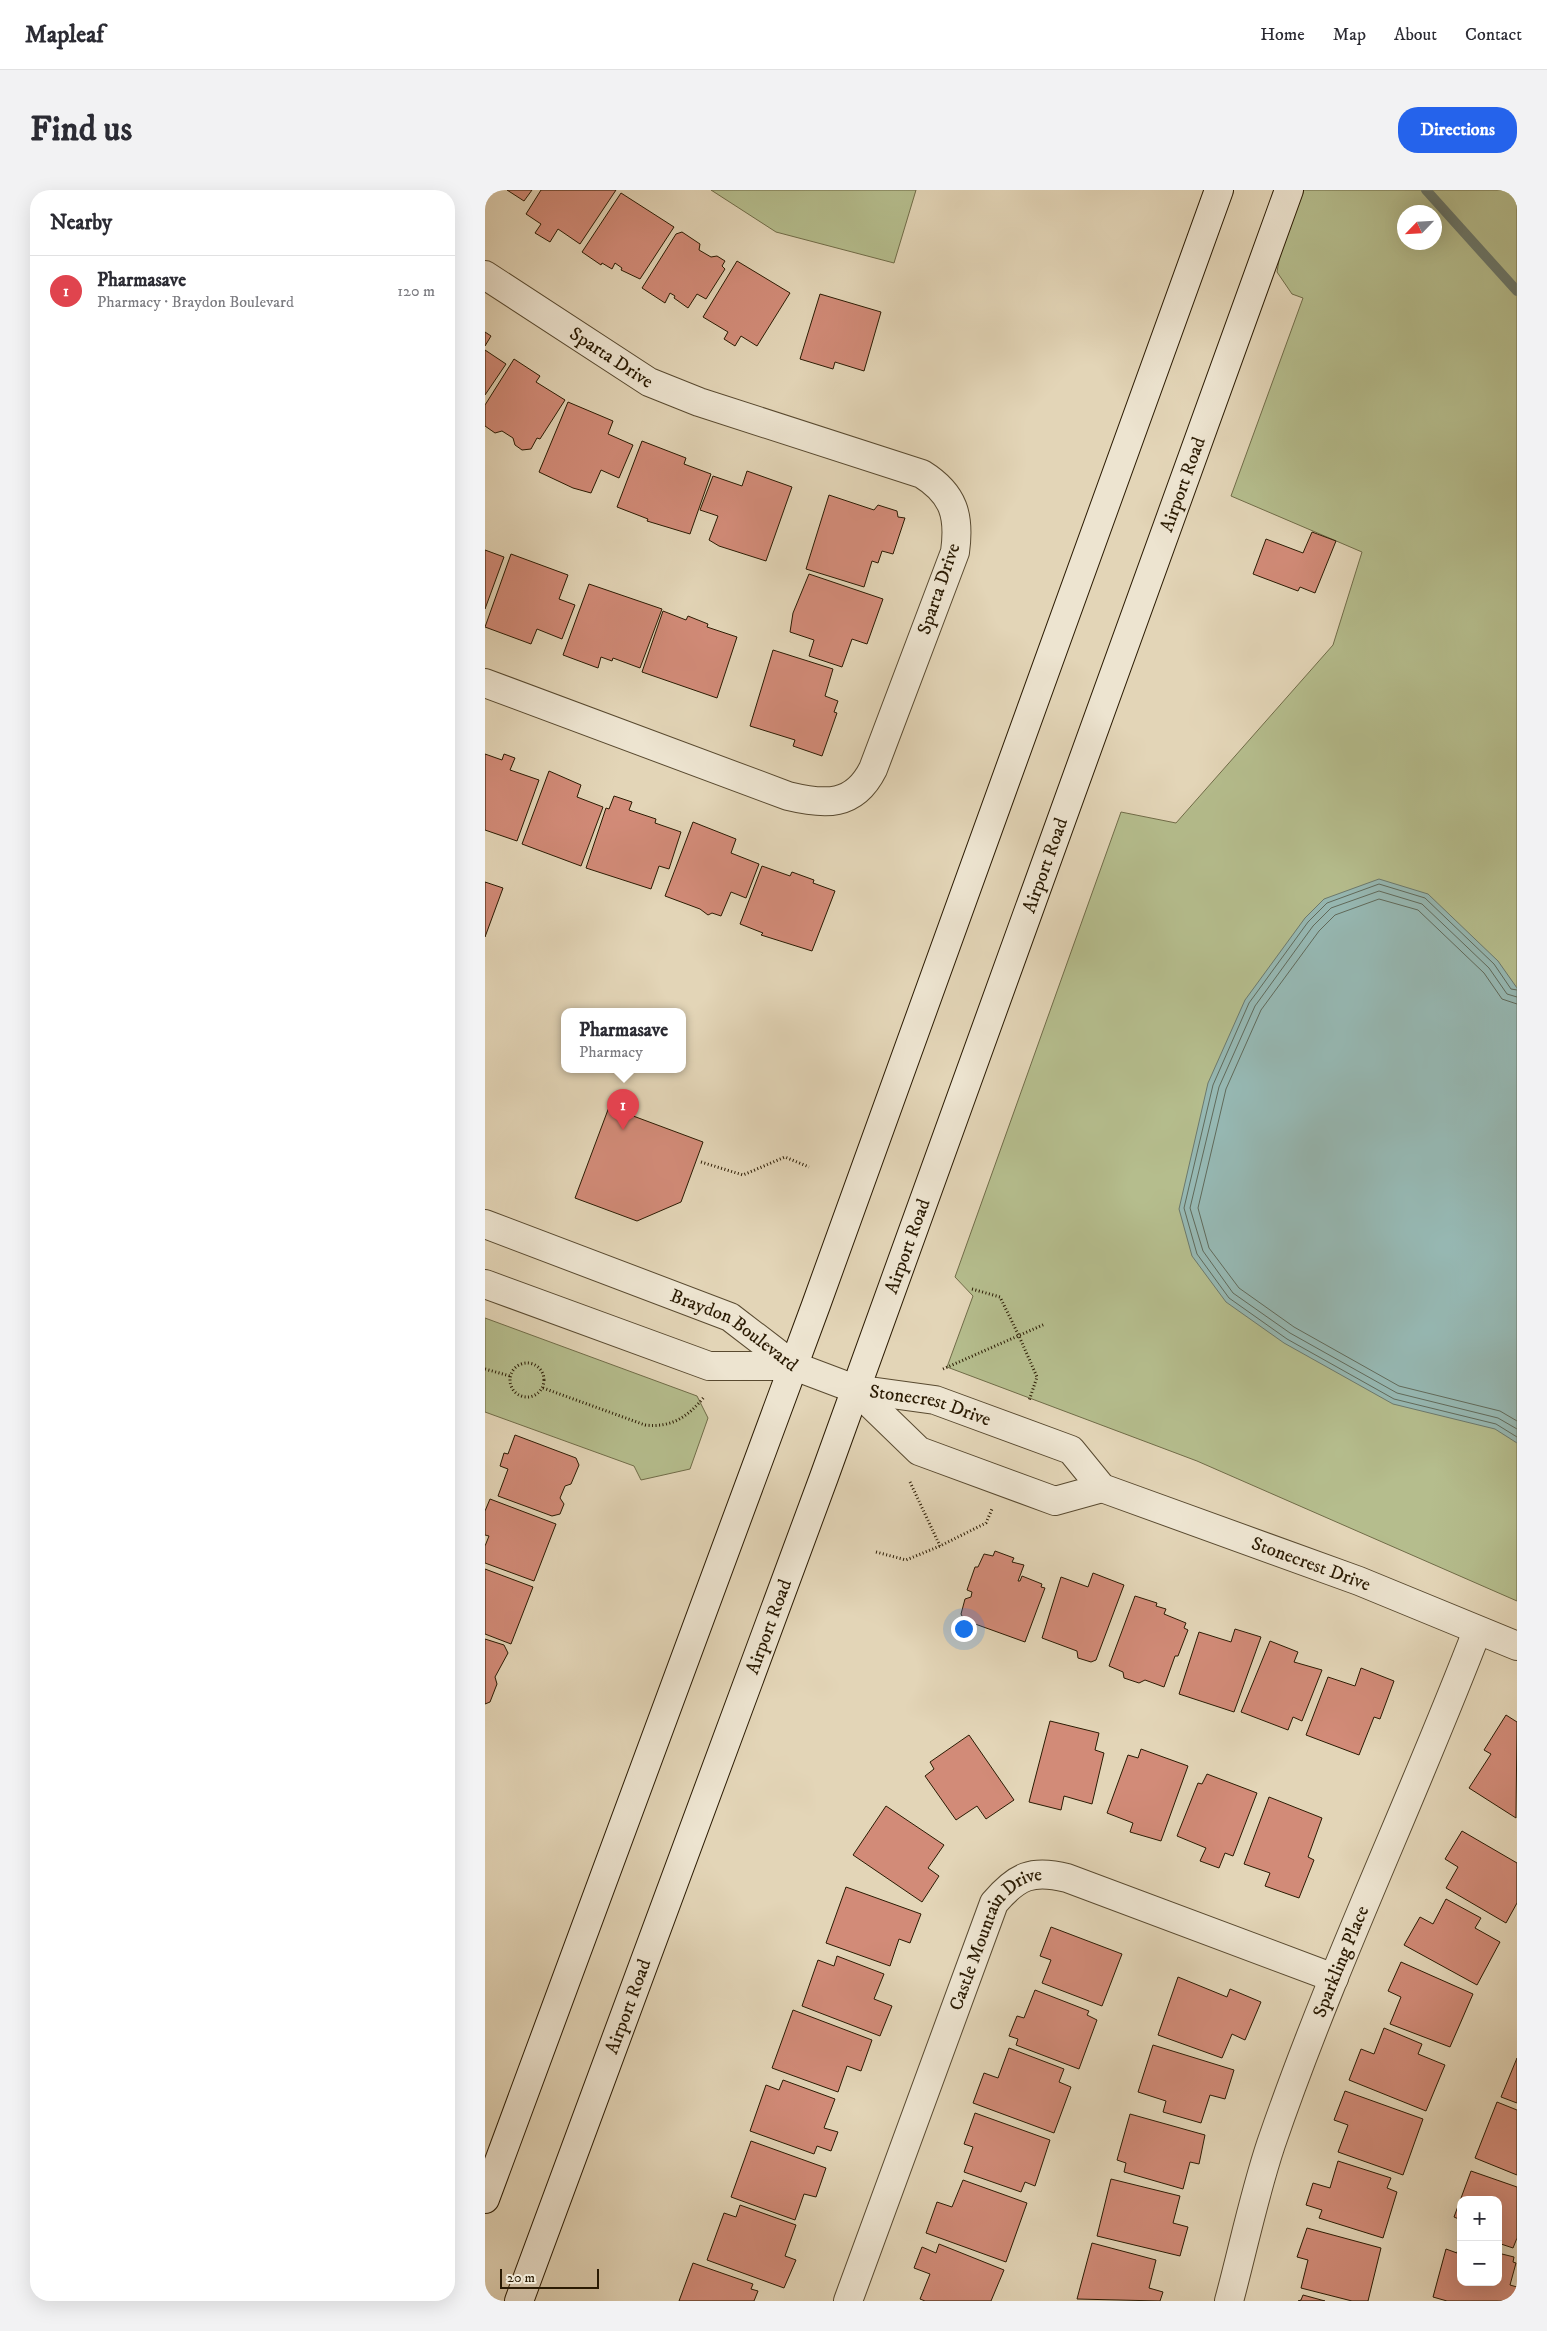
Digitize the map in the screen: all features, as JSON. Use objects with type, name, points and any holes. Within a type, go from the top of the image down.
[{"type":"street","points":[[485,2199],[794,1366],[1219,190]]},
{"type":"street","name":"Airport Road","points":[[519,2301],[855,1389],[1289,190]]},
{"type":"street","name":"Sparta Drive","points":[[485,275],[649,382],[699,402],[922,474],[936,483],[948,495],[955,513],[958,532],[955,552],[873,770],[866,783],[852,796],[830,802],[813,802],[788,796],[485,683]]},
{"type":"street","name":"Braydon Boulevard","points":[[485,1224],[730,1317],[794,1366]]},
{"type":"street","name":"Braydon Boulevard","points":[[485,1284],[709,1366],[794,1366]]},
{"type":"street","name":"Stonecrest Drive","points":[[794,1366],[855,1389],[935,1400],[1071,1450],[1102,1488],[1359,1581],[1517,1646]]},
{"type":"street","name":"Stonecrest Drive","points":[[855,1389],[919,1451],[1055,1501],[1102,1488]]},
{"type":"street","name":"Sparkling Place","points":[[1229,2301],[1271,2145],[1334,1978],[1426,1761],[1477,1631]]},
{"type":"street","name":"Castle Mountain Drive","points":[[848,2301],[994,1903],[1008,1886],[1022,1877],[1051,1874],[1067,1878],[1334,1978]]},
{"type":"path","points":[[701,1162],[743,1175],[785,1157],[809,1167]]},
{"type":"path","points":[[972,1289],[1000,1297],[1037,1377],[1029,1402]]},
{"type":"path","points":[[943,1369],[1045,1324]]},
{"type":"path","points":[[533,1363],[542,1371],[544,1376],[543,1388],[535,1396],[519,1396],[511,1387],[510,1376],[516,1366],[533,1363]]},
{"type":"path","points":[[485,1369],[510,1376]]},
{"type":"path","points":[[543,1388],[645,1425],[658,1427],[673,1423],[692,1411],[705,1394]]},
{"type":"path","points":[[910,1480],[940,1546]]},
{"type":"path","points":[[876,1552],[906,1560],[940,1546],[986,1523],[993,1505]]},
{"type":"green space","points":[[711,190],[916,190],[894,263],[776,232]]},
{"type":"green space","points":[[1291,190],[1517,190],[1517,1601],[1197,1461],[947,1367],[973,1296],[955,1277],[1121,812],[1176,823],[1333,645],[1362,552],[1231,496],[1303,298],[1292,294],[1277,272]]},
{"type":"green space","points":[[485,1318],[697,1396],[708,1418],[690,1469],[641,1480],[634,1466],[485,1412]]},
{"type":"water","points":[[1379,879],[1428,894],[1498,961],[1517,988],[1517,1443],[1495,1429],[1393,1404],[1284,1343],[1226,1302],[1192,1256],[1179,1209],[1208,1083],[1245,1000],[1305,918],[1324,899]]},
{"type":"building","points":[[507,190],[532,190],[524,201]]},
{"type":"building","points":[[541,190],[616,190],[580,244],[558,229],[550,242],[535,233],[541,224],[526,214]]},
{"type":"building","points":[[621,193],[674,227],[640,279],[621,270],[622,268],[615,263],[612,269],[602,263],[601,265],[582,252]]},
{"type":"building","points":[[682,232],[700,244],[699,250],[711,257],[717,256],[725,261],[722,266],[725,269],[706,299],[697,294],[688,308],[670,293],[665,303],[642,288],[676,234]]},
{"type":"building","points":[[737,261],[790,293],[757,346],[741,336],[735,346],[724,339],[728,332],[703,317]]},
{"type":"building","points":[[820,294],[881,312],[864,371],[835,362],[833,369],[800,359]]},
{"type":"building","points":[[485,332],[491,336],[485,346]]},
{"type":"building","points":[[485,350],[506,364],[485,395]]},
{"type":"building","points":[[514,359],[540,376],[536,382],[565,400],[540,439],[537,438],[531,449],[522,450],[515,445],[513,438],[502,431],[495,433],[485,426],[485,405]]},
{"type":"building","points":[[568,402],[613,421],[608,434],[633,445],[619,478],[601,470],[591,493],[573,488],[539,472]]},
{"type":"building","points":[[642,441],[686,458],[684,464],[711,474],[690,534],[647,521],[648,519],[617,507]]},
{"type":"building","points":[[747,471],[792,487],[766,561],[719,546],[709,540],[718,516],[700,510],[713,476],[742,486]]},
{"type":"building","points":[[829,495],[874,510],[878,505],[897,511],[898,517],[905,518],[893,554],[882,551],[878,563],[872,561],[864,587],[806,569]]},
{"type":"building","points":[[1312,532],[1336,541],[1315,593],[1300,587],[1298,591],[1253,574],[1266,539],[1303,553]]},
{"type":"building","points":[[485,550],[504,557],[485,609]]},
{"type":"building","points":[[511,554],[568,575],[559,599],[575,605],[562,639],[537,629],[531,644],[485,627]]},
{"type":"building","points":[[809,574],[883,599],[867,644],[852,639],[842,667],[809,656],[814,640],[790,632],[793,613]]},
{"type":"building","points":[[589,584],[662,609],[640,668],[613,658],[612,661],[601,657],[598,668],[563,655]]},
{"type":"building","points":[[663,611],[686,620],[688,616],[708,624],[707,627],[737,637],[717,698],[642,672]]},
{"type":"building","points":[[773,650],[833,669],[825,696],[838,701],[834,712],[837,713],[822,756],[793,746],[795,740],[750,726]]},
{"type":"building","points":[[485,754],[502,760],[504,754],[515,758],[510,770],[539,780],[517,841],[485,830]]},
{"type":"building","points":[[549,771],[581,785],[577,797],[603,807],[581,866],[522,844]]},
{"type":"building","points":[[614,796],[632,802],[629,810],[656,819],[655,823],[681,832],[669,869],[659,866],[651,889],[586,868],[606,808],[609,809]]},
{"type":"building","points":[[693,822],[736,839],[731,853],[759,864],[746,898],[731,892],[721,916],[712,913],[708,915],[700,909],[665,896]]},
{"type":"building","points":[[762,866],[790,876],[792,872],[814,880],[813,883],[835,891],[812,951],[761,935],[763,933],[740,924]]},
{"type":"building","points":[[485,882],[503,888],[485,937]]},
{"type":"building","points":[[609,1107],[703,1142],[681,1202],[637,1221],[575,1198]]},
{"type":"building","points":[[515,1435],[576,1458],[579,1465],[571,1484],[565,1486],[560,1498],[564,1504],[560,1514],[552,1516],[498,1496],[508,1469],[500,1466],[504,1453],[508,1454]]},
{"type":"building","points":[[490,1499],[556,1524],[534,1581],[485,1563],[485,1546],[489,1536],[485,1535],[485,1511]]},
{"type":"building","points":[[995,1551],[1014,1558],[1012,1562],[1024,1565],[1018,1581],[1020,1581],[1022,1576],[1042,1584],[1041,1587],[1045,1588],[1025,1642],[964,1620],[961,1614],[965,1599],[971,1597],[972,1592],[967,1590],[975,1567],[978,1567],[984,1554],[993,1556]]},
{"type":"building","points":[[485,1569],[533,1587],[511,1644],[485,1634]]},
{"type":"building","points":[[1093,1573],[1124,1585],[1096,1660],[1091,1662],[1078,1658],[1077,1651],[1042,1638],[1061,1577],[1088,1587]]},
{"type":"building","points":[[1135,1596],[1157,1603],[1156,1606],[1166,1609],[1164,1614],[1186,1623],[1184,1628],[1188,1630],[1178,1656],[1175,1656],[1164,1687],[1145,1680],[1139,1683],[1124,1678],[1123,1672],[1109,1666]]},
{"type":"building","points":[[1235,1629],[1261,1637],[1234,1712],[1179,1694],[1199,1632],[1231,1642]]},
{"type":"building","points":[[485,1639],[504,1645],[508,1653],[495,1677],[497,1684],[490,1702],[485,1704]]},
{"type":"building","points":[[1270,1641],[1298,1652],[1294,1662],[1322,1670],[1302,1721],[1293,1717],[1288,1730],[1241,1712]]},
{"type":"building","points":[[1361,1668],[1394,1681],[1380,1719],[1374,1717],[1359,1755],[1306,1735],[1328,1677],[1355,1686]]},
{"type":"building","points":[[1506,1715],[1517,1722],[1516,1818],[1469,1788],[1491,1754],[1484,1750]]},
{"type":"building","points":[[1050,1721],[1099,1733],[1095,1750],[1104,1753],[1092,1804],[1064,1796],[1061,1810],[1029,1802]]},
{"type":"building","points":[[969,1735],[1014,1800],[986,1819],[977,1806],[956,1820],[925,1776],[934,1769],[930,1762]]},
{"type":"building","points":[[1141,1749],[1188,1766],[1161,1841],[1130,1832],[1133,1823],[1107,1813],[1128,1755],[1138,1758]]},
{"type":"building","points":[[1207,1774],[1257,1793],[1233,1856],[1225,1853],[1219,1868],[1200,1861],[1206,1848],[1177,1836],[1198,1783],[1202,1784]]},
{"type":"building","points":[[1269,1797],[1322,1818],[1308,1857],[1314,1860],[1299,1898],[1265,1886],[1270,1873],[1244,1864]]},
{"type":"building","points":[[886,1806],[944,1845],[928,1868],[939,1876],[922,1902],[853,1855]]},
{"type":"building","points":[[1462,1831],[1517,1863],[1517,1903],[1506,1923],[1446,1888],[1458,1867],[1445,1859]]},
{"type":"building","points":[[846,1887],[921,1914],[910,1943],[899,1939],[890,1966],[826,1943]]},
{"type":"building","points":[[1446,1899],[1481,1918],[1475,1928],[1500,1942],[1477,1985],[1404,1945],[1420,1917],[1433,1924]]},
{"type":"building","points":[[1051,1927],[1122,1954],[1102,2006],[1042,1983],[1051,1960],[1040,1956]]},
{"type":"building","points":[[837,1956],[884,1974],[874,1999],[892,2006],[880,2036],[802,2006],[818,1960],[834,1966]]},
{"type":"building","points":[[1401,1962],[1473,1994],[1450,2047],[1390,2024],[1401,1997],[1388,1991]]},
{"type":"building","points":[[1178,1977],[1227,1997],[1230,1989],[1261,2002],[1245,2040],[1232,2034],[1222,2058],[1158,2035]]},
{"type":"building","points":[[1035,1990],[1089,2011],[1087,2015],[1097,2020],[1079,2069],[1016,2045],[1018,2039],[1009,2036],[1017,2016],[1024,2018]]},
{"type":"building","points":[[793,2010],[872,2040],[861,2071],[847,2066],[838,2092],[772,2068]]},
{"type":"building","points":[[1384,2028],[1422,2044],[1418,2054],[1445,2065],[1426,2111],[1349,2080],[1361,2049],[1374,2054]]},
{"type":"building","points":[[1153,2045],[1234,2070],[1225,2099],[1210,2095],[1201,2123],[1163,2112],[1166,2101],[1138,2092]]},
{"type":"building","points":[[1009,2048],[1064,2069],[1059,2082],[1071,2087],[1054,2133],[973,2103],[984,2073],[998,2078]]},
{"type":"building","points":[[1517,2058],[1517,2103],[1501,2097]]},
{"type":"building","points":[[783,2080],[835,2099],[824,2128],[838,2132],[831,2151],[817,2146],[814,2154],[750,2131],[766,2085],[779,2090]]},
{"type":"building","points":[[1345,2091],[1423,2119],[1403,2175],[1338,2152],[1348,2125],[1334,2120]]},
{"type":"building","points":[[1497,2102],[1517,2110],[1517,2175],[1475,2158]]},
{"type":"building","points":[[975,2113],[1050,2140],[1035,2186],[1025,2182],[1021,2192],[964,2172],[973,2147],[964,2144]]},
{"type":"building","points":[[1130,2114],[1205,2135],[1199,2164],[1190,2162],[1183,2189],[1124,2172],[1126,2163],[1117,2160]]},
{"type":"building","points":[[751,2141],[826,2168],[816,2197],[804,2194],[795,2220],[731,2197]]},
{"type":"building","points":[[1338,2161],[1391,2178],[1387,2188],[1397,2192],[1383,2238],[1319,2218],[1322,2210],[1306,2205],[1313,2183],[1330,2188]]},
{"type":"building","points":[[1471,2171],[1517,2187],[1517,2238],[1513,2248],[1502,2244],[1502,2196],[1462,2196]]},
{"type":"building","points":[[1111,2179],[1180,2196],[1173,2223],[1188,2227],[1180,2256],[1097,2236]]},
{"type":"building","points":[[963,2180],[1027,2203],[1006,2262],[926,2233],[937,2202],[952,2207]]},
{"type":"building","points":[[740,2205],[796,2225],[785,2256],[796,2260],[784,2288],[707,2260],[724,2213],[736,2217]]},
{"type":"building","points":[[1307,2228],[1381,2248],[1368,2301],[1352,2301],[1301,2288],[1308,2260],[1297,2257]]},
{"type":"building","points":[[1092,2243],[1156,2260],[1149,2288],[1163,2292],[1160,2301],[1077,2299]]},
{"type":"building","points":[[939,2244],[1004,2270],[991,2301],[925,2301],[920,2299],[930,2274],[914,2268],[922,2247],[936,2253]]},
{"type":"building","points":[[1446,2249],[1457,2253],[1457,2286],[1502,2286],[1502,2254],[1514,2257],[1513,2262],[1516,2263],[1510,2285],[1517,2287],[1515,2301],[1447,2301],[1433,2297]]},
{"type":"building","points":[[693,2263],[753,2284],[751,2289],[758,2291],[754,2301],[679,2301]]},
{"type":"building","points":[[1303,2295],[1325,2301],[1298,2301],[1301,2300]]},
{"type":"waterway","points":[[1426,190],[1517,291]]},
{"type":"place","name":"Pharmasave","points":[[623,1130]]}]
